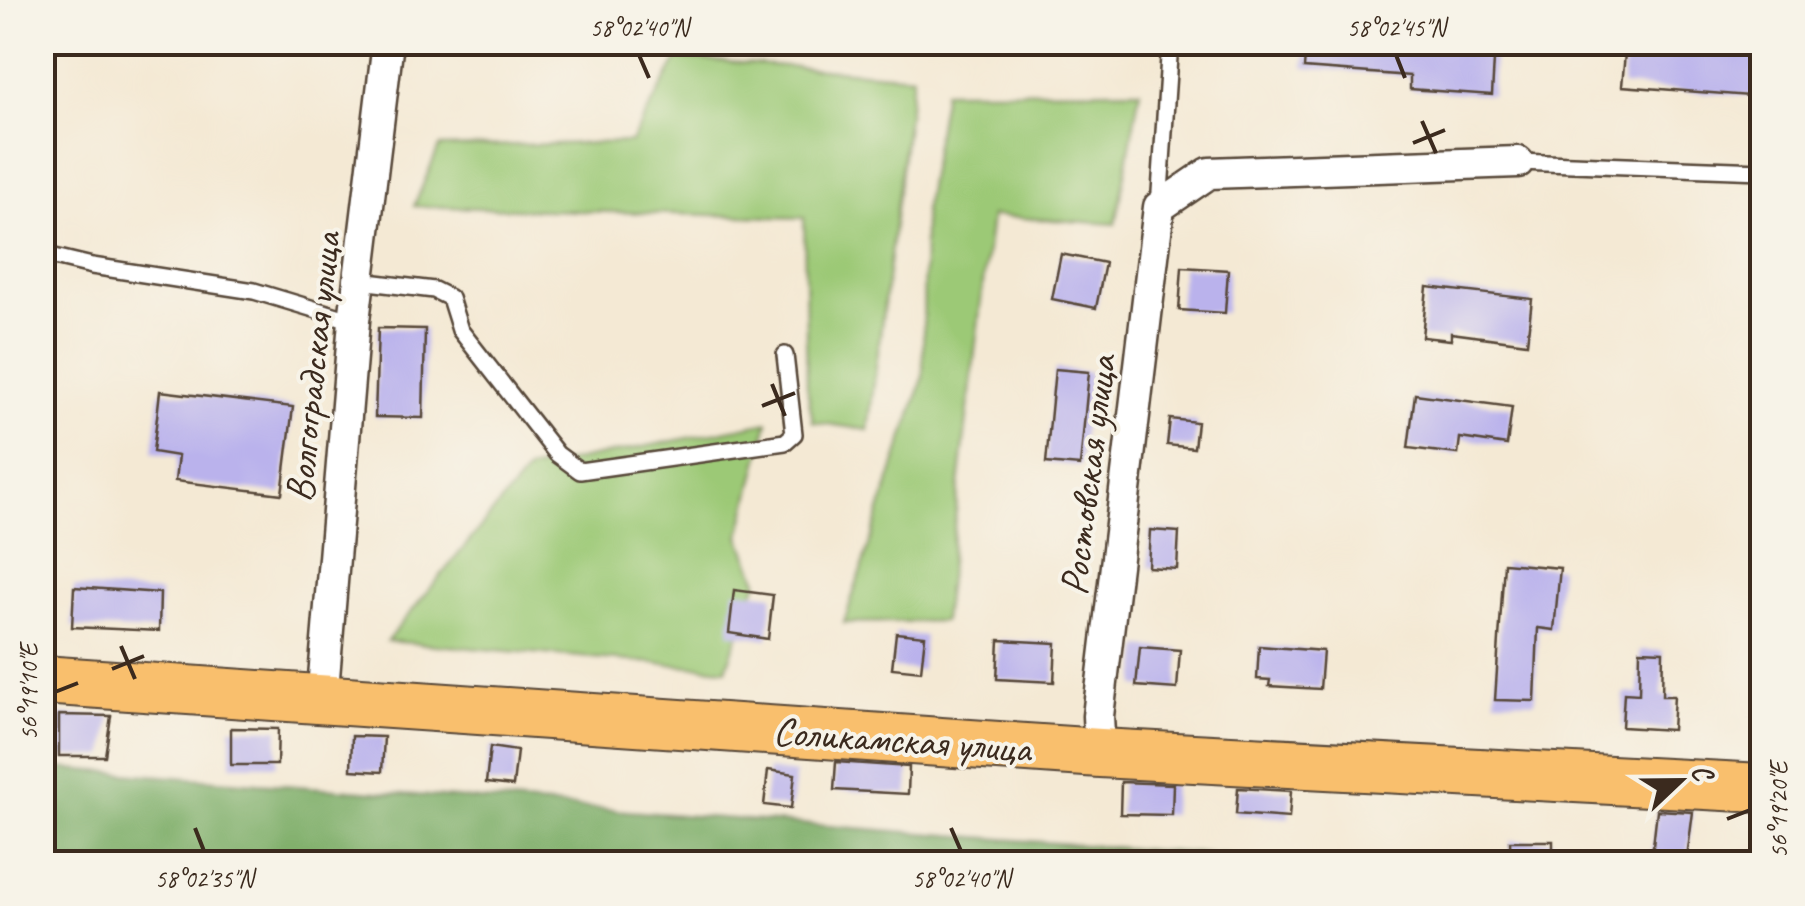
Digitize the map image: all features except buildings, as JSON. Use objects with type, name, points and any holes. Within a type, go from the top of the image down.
[{"type":"main road","name":"Соликамская улица","points":[[42,680],[1100,752],[1762,788]]},
{"type":"street","name":"Волгоградская улица","points":[[322,701],[354,322],[388,42]]},
{"type":"street","points":[[1159,206],[1209,173],[1518,162]]},
{"type":"street","name":"Ростовская улица","points":[[1100,752],[1098,716],[1159,206]]},
{"type":"lane","points":[[1159,206],[1170,42]]},
{"type":"lane","points":[[1518,162],[1762,171]]},
{"type":"lane","points":[[42,254],[92,266],[254,290],[354,322]]},
{"type":"lane","points":[[360,280],[434,290],[450,298],[460,330],[557,454],[580,472],[785,442],[794,434],[785,355]]},
{"type":"green space","points":[[678,58],[913,76],[868,430],[813,422],[807,387],[804,218],[414,206],[439,147],[631,142]]},
{"type":"green space","points":[[1140,90],[1116,224],[991,216],[943,621],[844,623],[923,378],[924,210],[944,91]]},
{"type":"green space","points":[[768,422],[740,536],[758,581],[726,669],[387,641],[528,470]]},
{"type":"green space","points":[[43,767],[1320,863],[43,863]]}]
